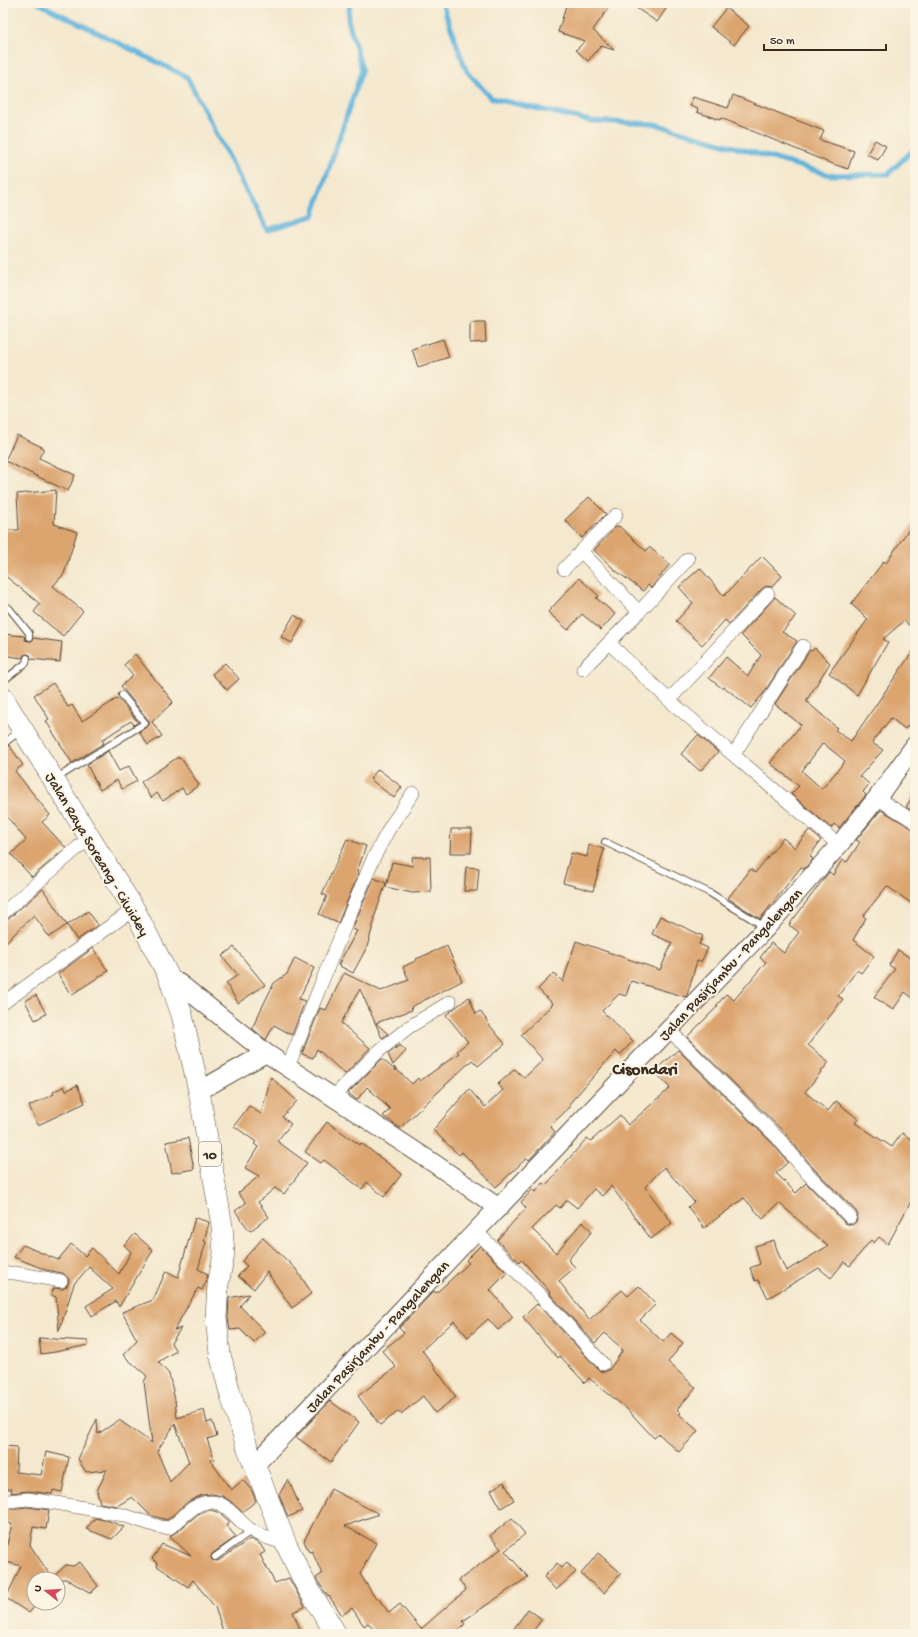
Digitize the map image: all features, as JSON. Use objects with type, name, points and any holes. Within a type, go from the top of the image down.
[{"type":"highway","name":"Jalan Raya Soreang - Ciwidey","points":[[3,698],[134,909],[169,977],[182,1015],[199,1091],[218,1197],[224,1254],[218,1284],[216,1318],[220,1354],[230,1393],[247,1446],[286,1544],[305,1583],[336,1634]]},
{"type":"main road","name":"Jalan Pasirjambu - Pangalengan","points":[[255,1465],[476,1231],[766,928],[839,845],[877,798],[915,745]]},
{"type":"main road","points":[[169,977],[179,983],[266,1053],[499,1208]]},
{"type":"main road","points":[[199,1091],[266,1053]]},
{"type":"street","points":[[564,569],[616,516]]},
{"type":"street","points":[[581,551],[639,612]]},
{"type":"street","points":[[583,669],[688,559]]},
{"type":"street","points":[[669,700],[768,594]]},
{"type":"street","points":[[609,643],[669,700],[839,845]]},
{"type":"street","points":[[734,754],[803,646]]},
{"type":"street","points":[[288,1067],[332,957],[374,860],[390,827],[412,793]]},
{"type":"street","points":[[877,798],[915,822]]},
{"type":"street","points":[[3,913],[90,837]]},
{"type":"street","points":[[3,1003],[134,909]]},
{"type":"street","points":[[333,1097],[380,1050],[409,1027],[450,1002]]},
{"type":"street","points":[[669,1030],[778,1138],[808,1174],[850,1217]]},
{"type":"street","points":[[476,1231],[543,1298],[603,1364]]},
{"type":"street","points":[[3,1273],[15,1273],[61,1281]]},
{"type":"street","points":[[3,1504],[8,1501],[27,1499],[56,1503],[124,1515],[160,1527],[169,1528],[190,1510],[203,1503],[213,1502],[225,1505],[251,1530],[286,1544]]},
{"type":"lane","points":[[3,604],[10,608],[29,633],[29,637]]},
{"type":"lane","points":[[3,681],[26,662],[27,658]]},
{"type":"lane","points":[[54,780],[145,723],[122,695]]},
{"type":"lane","points":[[3,744],[22,728]]},
{"type":"lane","points":[[605,842],[710,893],[766,928]]},
{"type":"lane","points":[[215,1557],[251,1530]]},
{"type":"building","points":[[567,3],[612,3],[593,30],[614,50],[601,46],[588,61],[576,50],[585,41],[558,32]]},
{"type":"building","points":[[629,3],[670,3],[657,22]]},
{"type":"building","points":[[726,8],[749,26],[734,45],[711,27]]},
{"type":"building","points":[[733,95],[824,131],[820,140],[854,151],[848,169],[827,162],[721,118],[720,120],[697,112],[698,109],[690,106],[693,97],[728,108]]},
{"type":"building","points":[[875,140],[886,146],[878,160],[867,154]]},
{"type":"building","points":[[470,321],[485,321],[486,342],[470,343]]},
{"type":"building","points":[[443,339],[449,357],[418,367],[412,349]]},
{"type":"building","points":[[17,435],[44,448],[39,458],[75,475],[68,491],[5,461]]},
{"type":"building","points":[[56,490],[54,524],[77,532],[64,574],[53,586],[83,611],[63,636],[34,612],[40,604],[3,574],[3,530],[19,530],[17,494]]},
{"type":"building","points":[[589,497],[606,514],[582,538],[565,520]]},
{"type":"building","points":[[915,520],[915,630],[904,621],[883,639],[888,642],[857,695],[829,673],[868,619],[851,604],[884,561],[886,563]]},
{"type":"building","points":[[617,526],[619,526],[646,551],[649,547],[670,564],[651,588],[648,585],[643,591],[615,570],[594,550]]},
{"type":"building","points":[[762,556],[782,576],[772,587],[766,586],[762,589],[729,624],[725,620],[702,645],[676,621],[693,603],[679,587],[700,568],[724,596]]},
{"type":"building","points":[[579,578],[599,596],[596,598],[615,614],[601,630],[582,614],[568,630],[548,612]]},
{"type":"building","points":[[775,597],[796,616],[782,632],[797,641],[763,694],[751,708],[724,687],[723,689],[709,678],[726,657],[748,676],[761,655],[741,635]]},
{"type":"building","points":[[294,615],[304,621],[292,643],[281,637]]},
{"type":"building","points":[[3,634],[24,636],[25,640],[29,641],[32,641],[33,638],[62,642],[60,662],[31,659],[30,655],[27,654],[22,658],[3,655]]},
{"type":"building","points":[[815,648],[830,663],[806,701],[837,728],[835,730],[851,741],[915,648],[915,717],[905,729],[891,718],[872,743],[883,750],[860,776],[869,784],[863,792],[866,795],[839,828],[834,824],[831,828],[791,794],[799,786],[770,763],[801,725],[775,704],[810,650],[812,651]],"holes":[[[823,743],[845,761],[822,789],[802,771]]]},
{"type":"building","points":[[135,654],[173,702],[152,722],[162,736],[148,745],[139,732],[149,725],[149,721],[121,686],[133,676],[124,665]]},
{"type":"building","points":[[225,663],[239,679],[227,690],[212,674]]},
{"type":"building","points":[[53,683],[68,707],[72,705],[82,721],[118,698],[138,722],[134,725],[131,721],[102,740],[104,743],[72,763],[46,721],[49,719],[34,695]]},
{"type":"building","points":[[698,735],[718,752],[700,771],[681,754]]},
{"type":"building","points":[[9,745],[23,765],[15,771],[50,815],[42,822],[66,848],[32,877],[11,854],[26,840],[3,812],[3,748]]},
{"type":"building","points":[[108,751],[119,771],[129,766],[137,781],[122,789],[117,780],[100,790],[87,765]]},
{"type":"building","points":[[178,757],[179,759],[181,758],[199,785],[186,794],[182,788],[163,801],[157,793],[151,798],[141,782]]},
{"type":"building","points":[[378,769],[402,787],[394,798],[370,779]]},
{"type":"building","points":[[915,792],[915,813],[906,807]]},
{"type":"building","points":[[881,810],[915,830],[915,906],[887,886],[863,916],[866,918],[853,940],[874,956],[861,973],[857,970],[838,996],[843,999],[808,1045],[829,1062],[805,1092],[828,1111],[836,1101],[858,1119],[855,1123],[892,1147],[902,1133],[915,1142],[915,1194],[888,1244],[879,1237],[874,1243],[871,1240],[850,1266],[844,1262],[831,1278],[819,1268],[768,1298],[758,1280],[755,1281],[750,1268],[760,1264],[755,1246],[774,1240],[786,1271],[828,1246],[779,1203],[763,1219],[744,1198],[704,1228],[688,1207],[694,1202],[664,1167],[645,1187],[672,1223],[651,1239],[611,1186],[602,1196],[594,1189],[577,1208],[567,1200],[560,1208],[556,1205],[532,1229],[556,1253],[582,1222],[592,1231],[568,1260],[575,1267],[559,1281],[589,1320],[622,1290],[628,1296],[639,1286],[656,1304],[640,1320],[663,1342],[671,1333],[683,1343],[668,1362],[696,1388],[677,1409],[681,1413],[679,1414],[698,1431],[679,1452],[659,1434],[654,1438],[626,1408],[589,1378],[585,1383],[560,1356],[558,1358],[542,1340],[523,1317],[537,1304],[600,1371],[604,1372],[609,1370],[623,1350],[605,1333],[595,1343],[549,1293],[550,1292],[521,1259],[519,1262],[497,1240],[526,1208],[521,1202],[533,1189],[536,1192],[543,1183],[546,1185],[587,1138],[591,1141],[620,1115],[628,1125],[670,1088],[654,1071],[678,1050],[772,1143],[788,1162],[776,1173],[796,1193],[806,1183],[845,1223],[852,1225],[856,1222],[858,1215],[856,1211],[814,1169],[784,1132],[687,1037],[718,1006],[716,1006],[726,994],[734,1000],[766,962],[760,958],[771,943],[784,953],[799,932],[789,925],[829,872],[833,875],[842,860],[847,862],[860,842],[856,840]]},
{"type":"building","points":[[451,829],[472,829],[471,853],[450,853]]},
{"type":"building","points":[[809,830],[821,840],[810,856],[813,859],[804,869],[801,867],[760,919],[728,898],[751,869],[755,873],[783,838],[795,848]]},
{"type":"building","points":[[347,839],[366,846],[357,872],[359,873],[338,923],[319,914],[327,896],[322,894]]},
{"type":"building","points":[[589,845],[604,849],[593,891],[563,883],[571,853],[587,857]]},
{"type":"building","points":[[412,857],[430,857],[431,892],[412,893],[386,887],[392,862],[413,866]]},
{"type":"building","points":[[466,867],[479,868],[477,891],[464,891]]},
{"type":"building","points":[[374,878],[386,883],[374,918],[375,919],[367,947],[353,973],[338,965],[357,931],[352,929]]},
{"type":"building","points":[[43,889],[67,925],[49,937],[34,915],[3,945],[3,921],[8,919]]},
{"type":"building","points":[[88,911],[98,925],[77,940],[67,925]]},
{"type":"building","points":[[660,916],[703,936],[699,944],[708,948],[701,962],[697,961],[686,997],[631,981],[626,996],[619,994],[602,1011],[633,1041],[620,1055],[616,1051],[569,1104],[571,1106],[550,1126],[555,1132],[529,1160],[527,1158],[496,1187],[462,1152],[459,1155],[433,1130],[469,1089],[485,1107],[503,1090],[498,1084],[515,1069],[524,1078],[543,1060],[521,1035],[553,1004],[538,989],[554,973],[563,982],[576,941],[660,970],[672,943],[652,934]]},
{"type":"building","points":[[447,946],[462,981],[411,1007],[412,1010],[376,1023],[388,1034],[382,1038],[360,989],[341,1023],[370,1048],[345,1074],[317,1049],[313,1058],[302,1054],[320,1008],[326,1010],[344,973],[381,991],[409,980],[403,967],[417,960],[416,959]]},
{"type":"building","points":[[234,947],[265,985],[238,1003],[226,983],[238,975],[222,956]]},
{"type":"building","points":[[93,948],[108,971],[71,995],[58,974]]},
{"type":"building","points":[[898,950],[915,961],[915,1000],[905,992],[893,1010],[874,997],[895,969],[889,965]]},
{"type":"building","points":[[295,958],[314,968],[299,999],[305,1001],[292,1035],[274,1025],[266,1040],[252,1028],[274,983],[287,974]]},
{"type":"building","points":[[36,995],[46,1014],[35,1020],[25,1001]]},
{"type":"building","points":[[469,997],[476,1014],[480,1011],[505,1044],[478,1066],[472,1060],[400,1128],[383,1116],[390,1109],[367,1087],[357,1100],[348,1093],[382,1059],[396,1071],[394,1067],[412,1084],[418,1078],[420,1081],[459,1053],[457,1051],[468,1042],[446,1015]]},
{"type":"building","points":[[400,1045],[406,1051],[393,1065],[388,1054]]},
{"type":"building","points":[[271,1077],[297,1101],[282,1117],[291,1124],[277,1141],[307,1163],[284,1194],[275,1188],[258,1202],[269,1217],[250,1231],[235,1211],[246,1203],[238,1193],[259,1176],[245,1168],[258,1147],[254,1144],[256,1142],[234,1126],[249,1106],[261,1114]]},
{"type":"building","points":[[77,1085],[85,1103],[38,1125],[29,1106],[54,1094],[53,1092],[64,1086],[66,1091]]},
{"type":"building","points":[[327,1122],[360,1145],[361,1143],[402,1174],[384,1197],[367,1182],[362,1189],[324,1160],[321,1163],[305,1152]]},
{"type":"building","points":[[188,1138],[194,1169],[172,1173],[166,1142]]},
{"type":"building","points":[[195,1218],[209,1222],[204,1241],[206,1242],[198,1269],[208,1274],[206,1282],[202,1290],[198,1288],[174,1330],[181,1328],[171,1343],[176,1351],[158,1362],[169,1374],[175,1400],[177,1418],[204,1410],[207,1423],[212,1421],[217,1436],[207,1439],[214,1459],[210,1460],[231,1490],[243,1480],[252,1491],[256,1501],[242,1512],[229,1500],[222,1496],[212,1494],[202,1495],[189,1501],[167,1520],[150,1515],[132,1497],[117,1506],[100,1503],[97,1491],[107,1470],[86,1472],[78,1459],[97,1419],[98,1434],[119,1420],[152,1443],[144,1382],[147,1376],[123,1355],[137,1340],[122,1312],[153,1300],[166,1271],[178,1277]],"holes":[[[175,1424],[189,1462],[170,1482],[157,1451]]]},
{"type":"building","points":[[135,1234],[153,1250],[119,1307],[116,1301],[92,1316],[86,1306],[113,1289],[89,1267],[74,1284],[59,1331],[56,1297],[51,1295],[54,1288],[63,1289],[67,1286],[69,1282],[68,1278],[63,1273],[46,1270],[14,1257],[23,1245],[58,1260],[71,1244],[85,1256],[92,1248],[119,1274],[131,1252],[124,1245]]},
{"type":"building","points":[[263,1238],[295,1268],[312,1293],[292,1308],[267,1272],[254,1289],[238,1276],[247,1266],[242,1261]]},
{"type":"building","points":[[480,1246],[507,1273],[490,1290],[513,1317],[498,1330],[488,1319],[468,1337],[454,1321],[422,1350],[456,1397],[435,1413],[423,1396],[401,1414],[399,1411],[380,1425],[358,1396],[396,1367],[382,1351],[404,1333],[399,1328],[434,1291],[436,1293],[469,1263],[466,1260]]},
{"type":"building","points":[[249,1294],[240,1306],[265,1332],[254,1343],[240,1329],[230,1330],[228,1318],[229,1298]]},
{"type":"building","points":[[39,1338],[88,1341],[88,1345],[41,1354]]},
{"type":"building","points":[[330,1401],[359,1422],[331,1462],[296,1437]]},
{"type":"building","points":[[3,1446],[17,1447],[16,1472],[41,1475],[46,1452],[69,1457],[62,1492],[53,1490],[52,1494],[28,1491],[11,1493],[12,1489],[3,1489]]},
{"type":"building","points":[[288,1479],[302,1511],[288,1517],[279,1495]]},
{"type":"building","points":[[504,1482],[514,1500],[501,1508],[491,1490]]},
{"type":"building","points":[[331,1489],[379,1514],[345,1526],[376,1543],[360,1574],[376,1599],[378,1598],[389,1613],[400,1604],[421,1629],[466,1590],[459,1580],[501,1549],[490,1536],[512,1518],[525,1534],[505,1551],[528,1577],[463,1621],[465,1624],[454,1634],[377,1634],[368,1623],[364,1626],[352,1608],[342,1615],[316,1578],[322,1574],[312,1551],[309,1552],[304,1541]]},
{"type":"building","points":[[27,1507],[49,1510],[46,1529],[33,1527],[30,1545],[47,1571],[26,1571],[26,1611],[31,1611],[29,1613],[6,1598],[21,1566],[3,1561],[12,1524],[4,1522],[6,1511]]},
{"type":"building","points":[[211,1510],[220,1513],[230,1522],[226,1525],[236,1537],[212,1554],[212,1560],[218,1561],[250,1539],[260,1544],[265,1552],[260,1555],[275,1583],[289,1578],[305,1607],[293,1612],[302,1634],[224,1634],[215,1607],[193,1580],[188,1587],[157,1566],[158,1563],[152,1559],[162,1544],[191,1556],[170,1536],[198,1514]]},
{"type":"building","points":[[95,1518],[109,1521],[124,1527],[112,1539],[86,1529]]},
{"type":"building","points":[[598,1553],[621,1573],[604,1593],[581,1574]]},
{"type":"building","points":[[80,1562],[98,1586],[91,1593],[66,1579],[66,1571],[60,1571],[66,1565],[73,1566]]},
{"type":"building","points":[[557,1563],[561,1568],[567,1563],[576,1572],[556,1590],[544,1577]]},
{"type":"building","points":[[528,1609],[542,1619],[531,1634],[510,1634]]},
{"type":"waterway","points":[[38,3],[187,77],[267,230],[313,216],[362,70],[348,20],[350,3]]},
{"type":"waterway","points":[[442,3],[466,70],[491,98],[591,121],[655,124],[830,175],[888,174],[915,148]]},
{"type":"district","name":"Cisondari","points":[[645,1068]]}]
